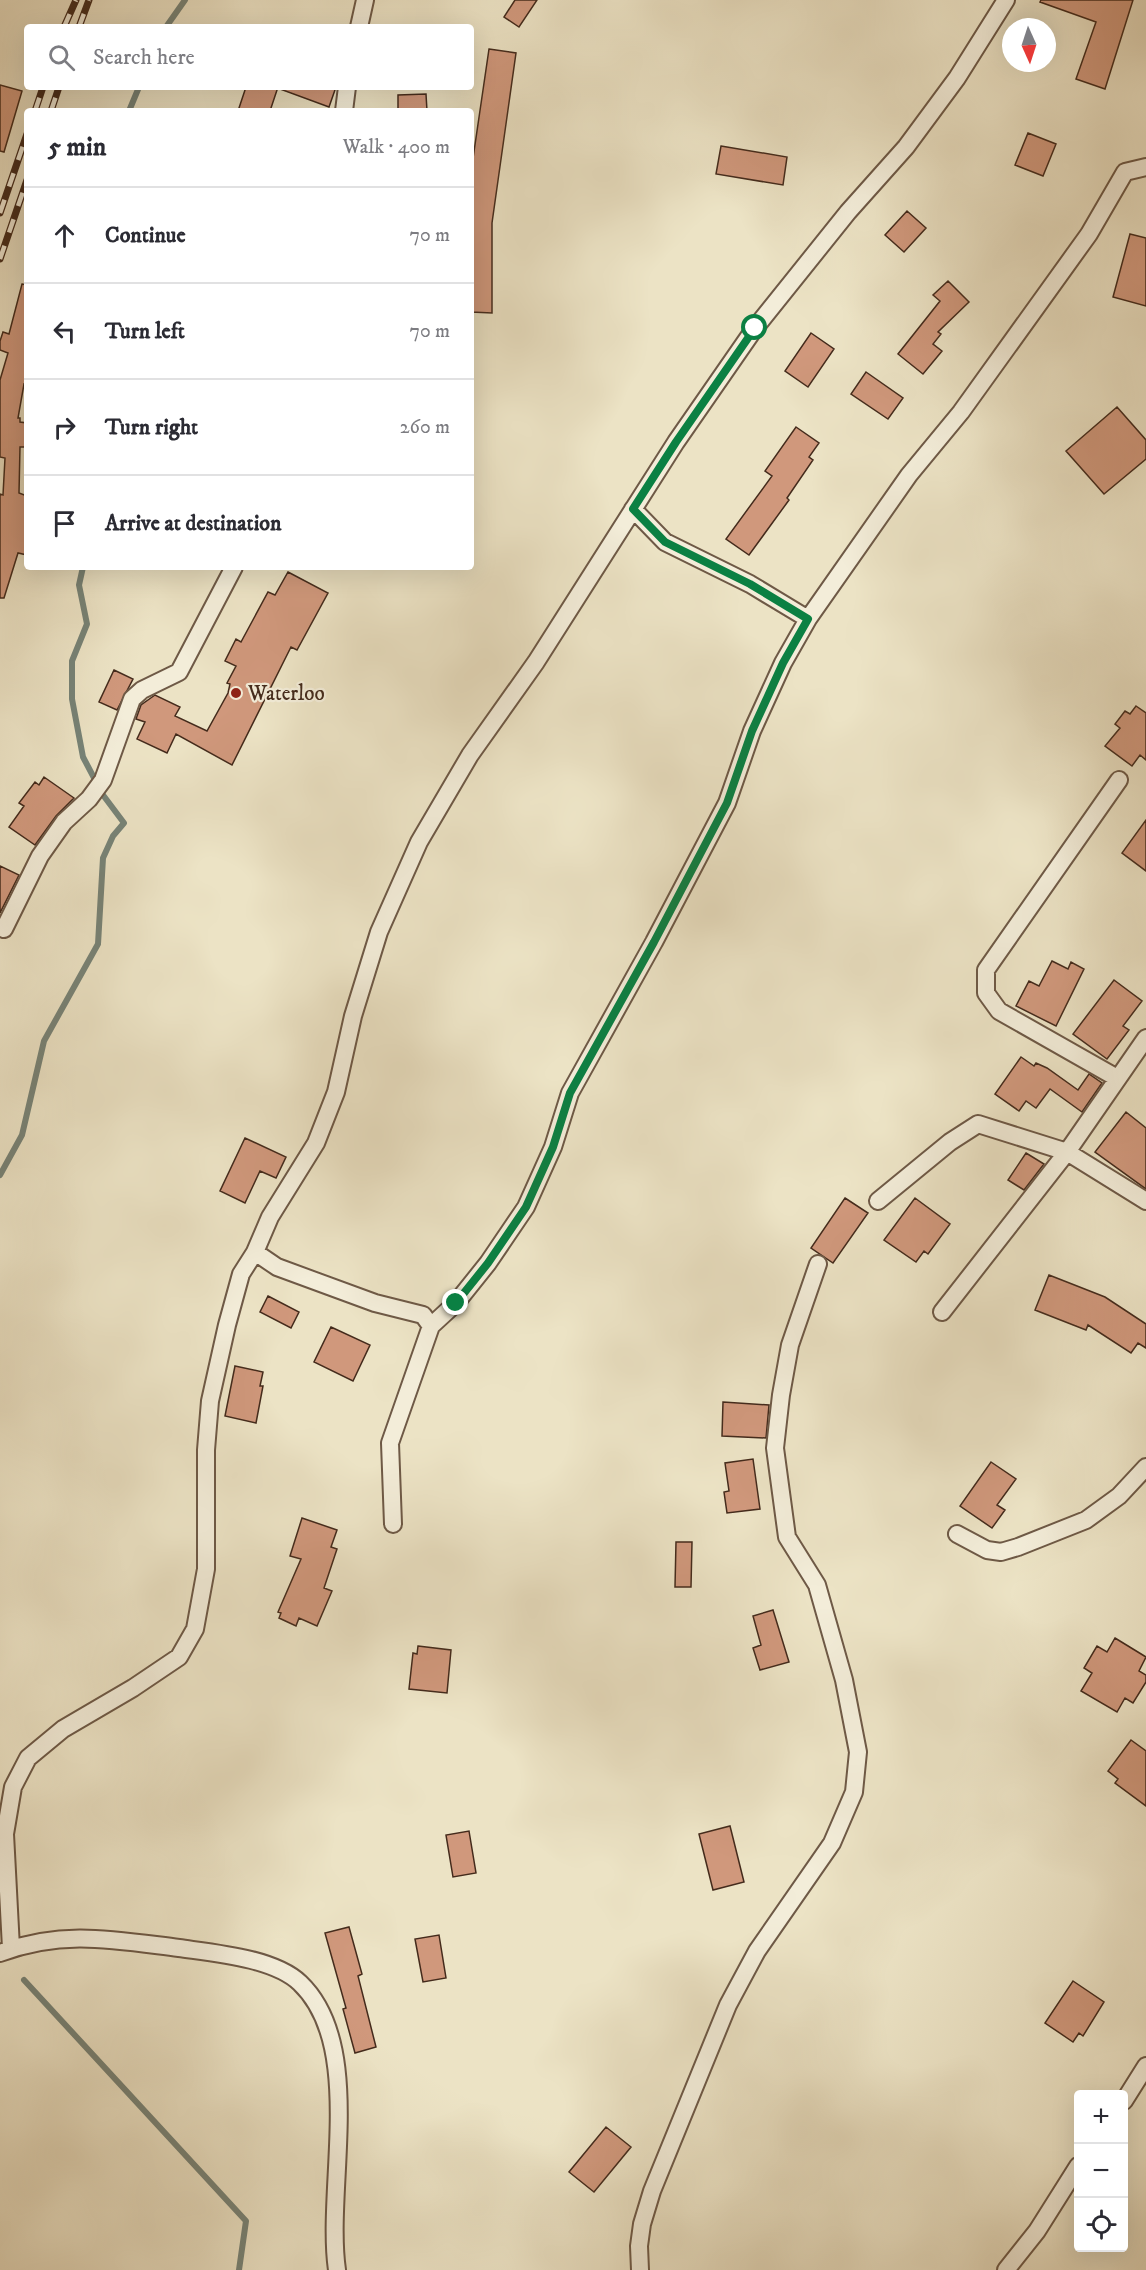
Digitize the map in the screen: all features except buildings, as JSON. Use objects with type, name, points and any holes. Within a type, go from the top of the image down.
[{"type":"street","points":[[360,24],[365,0]]},
{"type":"street","points":[[337,2270],[335,2252],[338,2166],[336,2055],[323,2016],[300,1983],[271,1967],[226,1954],[97,1937],[64,1937],[6,1951],[5,1834],[14,1787],[28,1758],[63,1729],[133,1688],[178,1657],[195,1629],[206,1569],[206,1461],[210,1401],[241,1274],[255,1252],[270,1217],[316,1143],[336,1092],[353,1016],[380,932],[419,842],[470,755],[536,662],[676,442],[755,328],[848,212],[906,147],[957,78],[1006,0]]},
{"type":"street","points":[[344,108],[347,90]]},
{"type":"street","points":[[393,1524],[390,1443],[431,1326],[456,1303],[488,1263],[526,1207],[553,1147],[570,1093],[654,942],[722,812],[752,731],[783,663],[808,619],[909,475],[961,412],[1089,234],[1125,172],[1146,167]]},
{"type":"street","points":[[633,509],[665,542],[750,584],[808,619]]},
{"type":"street","points":[[4,929],[40,856],[64,822],[90,799],[103,780],[132,699],[142,690],[179,672],[232,570]]},
{"type":"street","points":[[1117,1078],[999,1011],[986,993],[986,970],[1119,780]]},
{"type":"street","points":[[942,1312],[1067,1152],[1146,1038]]},
{"type":"street","points":[[878,1201],[950,1142],[978,1124],[1067,1152],[1146,1201]]},
{"type":"street","points":[[255,1252],[277,1267],[375,1303],[423,1315],[431,1326]]},
{"type":"street","points":[[640,2270],[640,2235],[652,2191],[728,2005],[757,1951],[832,1843],[854,1792],[858,1752],[844,1680],[817,1586],[787,1537],[775,1448],[790,1345],[818,1264]]},
{"type":"street","points":[[957,1534],[987,1550],[1001,1552],[1018,1547],[1086,1520],[1119,1496],[1146,1467]]},
{"type":"street","points":[[1128,2095],[1146,2066]]},
{"type":"street","points":[[1006,2270],[1037,2231],[1074,2172]]},
{"type":"waterway","points":[[168,24],[185,0]]},
{"type":"waterway","points":[[130,108],[138,90]]},
{"type":"waterway","points":[[0,1175],[22,1135],[44,1041],[98,944],[103,858],[113,836],[124,823],[103,795],[83,757],[72,699],[72,661],[87,624],[79,585],[82,570]]},
{"type":"waterway","points":[[24,1980],[246,2221],[239,2270]]},
{"type":"railway","points":[[65,24],[76,0]]},
{"type":"railway","points":[[80,24],[89,0]]},
{"type":"railway","points":[[36,108],[42,90]]},
{"type":"railway","points":[[52,108],[58,90]]},
{"type":"railway","points":[[0,213],[24,143]]},
{"type":"railway","points":[[0,259],[24,189]]},
{"type":"place","name":"Waterloo","points":[[236,693]]},
{"type":"route","points":[[456,1303],[488,1263],[526,1207],[553,1147],[570,1093],[588,1055],[654,942],[727,803],[752,731],[783,663],[808,619],[750,584],[665,542],[633,509],[755,328]]}]
